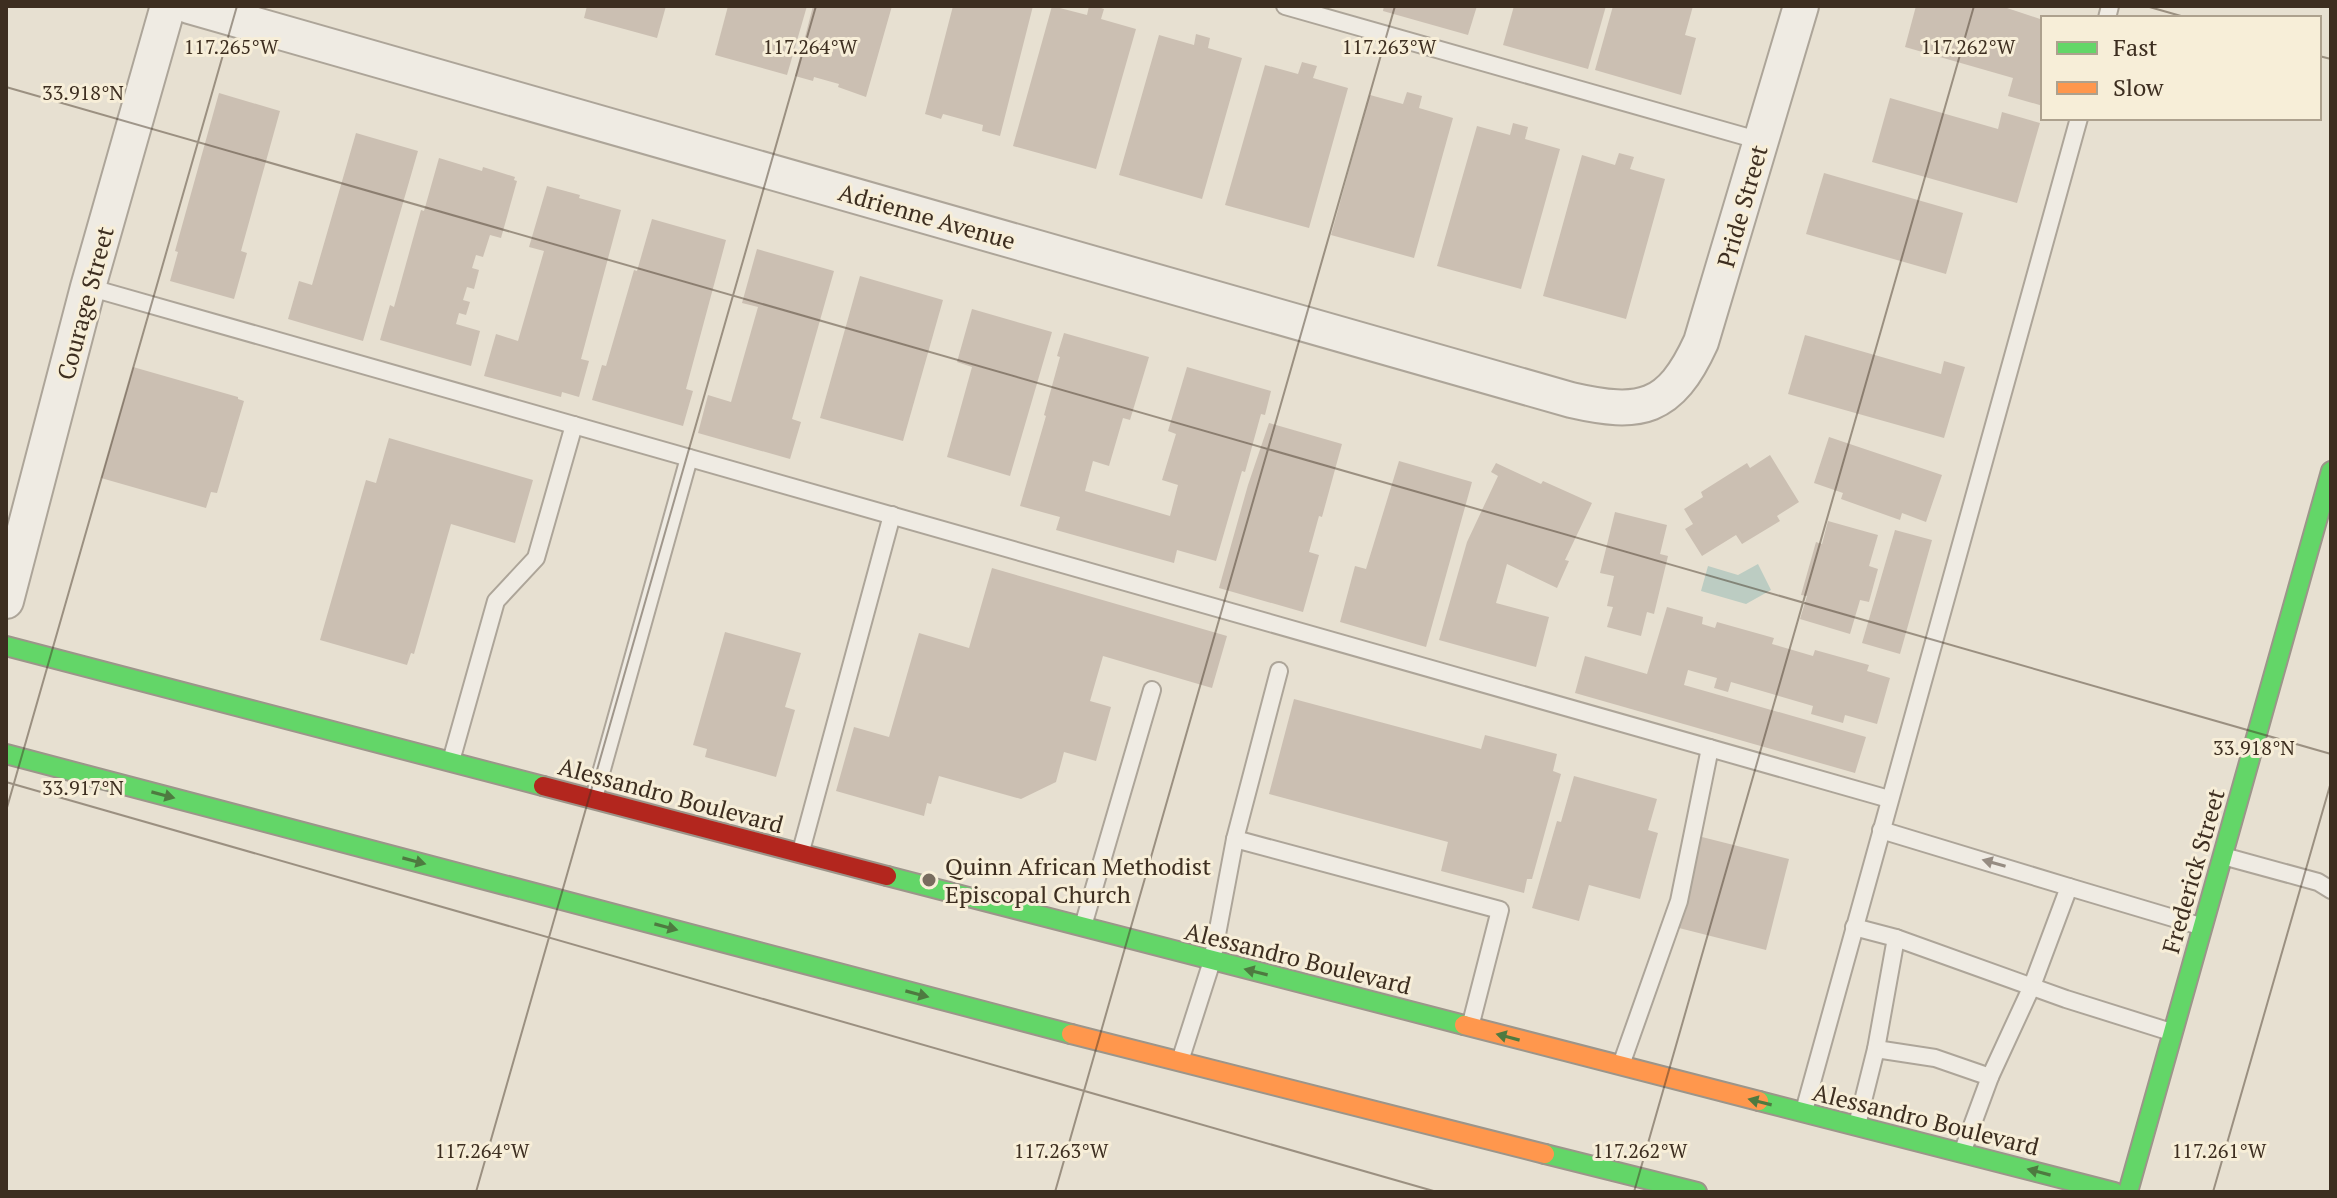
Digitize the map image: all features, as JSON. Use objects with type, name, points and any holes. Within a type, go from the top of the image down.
[{"type":"main road","name":"Frederick Street","points":[[2128,1192],[2331,471]]},
{"type":"main road","name":"Alessandro Boulevard","points":[[6,646],[1212,961],[2114,1192]]},
{"type":"main road","points":[[6,754],[1179,1062],[1697,1192]]},
{"type":"street","name":"Courage Street","points":[[6,601],[88,287],[168,6]]},
{"type":"street","name":"Adrienne Avenue","points":[[189,6],[1571,400],[1629,408],[1665,396]]},
{"type":"street","name":"Pride Street","points":[[1665,396],[1682,379],[1701,342],[1801,6]]},
{"type":"lane","points":[[1285,6],[1761,141]]},
{"type":"lane","points":[[1803,1113],[2078,120]]},
{"type":"lane","points":[[88,287],[1889,799]]},
{"type":"lane","points":[[450,762],[496,601],[536,558],[574,425]]},
{"type":"lane","points":[[593,799],[689,458]]},
{"type":"lane","points":[[800,853],[892,515]]},
{"type":"lane","points":[[1179,1062],[1212,961],[1235,839],[1279,671]]},
{"type":"lane","points":[[1083,927],[1152,690]]},
{"type":"lane","points":[[1621,1066],[1679,901],[1710,748]]},
{"type":"lane","points":[[1881,830],[2202,926]]},
{"type":"lane","points":[[1235,839],[1500,910],[1470,1027]]},
{"type":"lane","points":[[2221,856],[2318,882],[2331,890]]},
{"type":"lane","points":[[1962,1153],[1990,1077],[2032,986],[2069,887]]},
{"type":"lane","points":[[1854,927],[1896,938],[2173,1033]]},
{"type":"lane","points":[[1857,1126],[1876,1049],[1896,938]]},
{"type":"lane","points":[[1876,1049],[1935,1058],[1990,1077]]},
{"type":"shaded area","points":[[1758,564],[1771,590],[1746,604],[1701,591],[1708,566],[1738,575]]},
{"type":"building","points":[[587,6],[666,6],[657,38],[584,18]]},
{"type":"building","points":[[728,6],[807,6],[787,75],[715,55]]},
{"type":"building","points":[[813,6],[892,6],[866,97],[838,87],[839,84],[814,77],[813,81],[795,76]]},
{"type":"building","points":[[953,6],[1033,6],[1000,136],[982,131],[983,125],[943,114],[941,119],[925,114]]},
{"type":"building","points":[[1052,6],[1087,15],[1089,6],[1095,6],[1104,9],[1101,19],[1136,29],[1096,169],[1013,146]]},
{"type":"building","points":[[1384,6],[1477,6],[1468,35],[1383,11]]},
{"type":"building","points":[[1514,6],[1606,6],[1588,69],[1503,45]]},
{"type":"building","points":[[1613,6],[1693,6],[1685,35],[1696,38],[1681,95],[1595,70]]},
{"type":"building","points":[[1916,6],[2001,6],[2041,19],[2041,105],[2008,96],[2013,78],[1905,47]]},
{"type":"building","points":[[1196,34],[1210,38],[1208,48],[1242,58],[1202,199],[1119,175],[1159,35],[1194,45]]},
{"type":"building","points":[[1302,62],[1317,66],[1313,78],[1348,88],[1309,228],[1225,205],[1265,65],[1298,74]]},
{"type":"building","points":[[1407,92],[1422,96],[1419,108],[1453,118],[1414,258],[1331,235],[1370,95],[1403,104]]},
{"type":"building","points":[[219,93],[280,111],[241,251],[247,253],[234,299],[170,281],[178,252],[175,251]]},
{"type":"building","points":[[1890,98],[1998,129],[2002,112],[2040,123],[2017,203],[1872,162]]},
{"type":"building","points":[[1513,123],[1528,127],[1525,139],[1560,149],[1521,289],[1437,266],[1477,126],[1510,135]]},
{"type":"building","points":[[356,133],[418,151],[363,341],[288,319],[299,281],[312,285]]},
{"type":"building","points":[[1619,153],[1634,157],[1630,169],[1665,179],[1626,319],[1543,296],[1582,155],[1615,165]]},
{"type":"building","points":[[439,158],[482,171],[483,167],[515,177],[517,181],[501,238],[490,235],[483,257],[476,255],[472,268],[479,270],[474,289],[467,287],[463,300],[470,302],[466,315],[459,313],[456,324],[480,331],[471,366],[380,340],[390,305],[394,307]]},
{"type":"building","points":[[1824,173],[1963,213],[1946,274],[1806,234]]},
{"type":"building","points":[[547,186],[621,210],[581,359],[589,361],[579,397],[562,392],[561,397],[484,376],[496,334],[518,341],[544,251],[529,247]]},
{"type":"building","points":[[652,219],[726,240],[686,389],[693,391],[683,426],[592,400],[602,365],[606,366]]},
{"type":"building","points":[[757,249],[834,271],[792,419],[801,422],[790,459],[698,433],[708,395],[731,402],[758,307],[742,303]]},
{"type":"building","points":[[860,276],[943,300],[903,441],[820,418]]},
{"type":"building","points":[[972,309],[1052,332],[1010,476],[947,457],[972,367],[957,362]]},
{"type":"building","points":[[1064,333],[1149,357],[1130,420],[1123,418],[1109,466],[1093,461],[1085,491],[1170,516],[1178,485],[1162,480],[1176,434],[1168,431],[1187,367],[1271,391],[1265,415],[1261,414],[1245,472],[1242,471],[1216,561],[1177,550],[1174,563],[1120,548],[1056,530],[1060,517],[1020,506],[1046,416]]},
{"type":"building","points":[[1805,335],[1941,374],[1944,361],[1965,367],[1944,438],[1788,394]]},
{"type":"building","points":[[133,367],[244,401],[217,493],[211,492],[206,508],[101,478]]},
{"type":"building","points":[[1269,423],[1342,444],[1309,552],[1319,555],[1303,612],[1219,588]]},
{"type":"building","points":[[1829,437],[1942,475],[1926,522],[1902,513],[1900,520],[1841,499],[1843,493],[1814,483]]},
{"type":"building","points":[[389,438],[533,480],[515,543],[451,524],[414,654],[411,653],[407,665],[320,640],[366,480],[376,483]]},
{"type":"building","points":[[1770,455],[1799,502],[1777,516],[1780,521],[1742,544],[1736,535],[1702,556],[1685,529],[1693,524],[1684,509],[1703,497],[1701,492],[1747,463],[1750,468]]},
{"type":"building","points":[[1399,461],[1472,482],[1426,647],[1340,622],[1355,566],[1366,569]]},
{"type":"building","points":[[1496,463],[1592,503],[1565,560],[1569,561],[1557,588],[1507,564],[1496,603],[1549,617],[1536,667],[1439,640],[1467,542],[1498,476],[1491,472]]},
{"type":"building","points":[[1615,512],[1667,525],[1660,554],[1668,556],[1654,614],[1647,612],[1641,636],[1607,627],[1613,607],[1607,606],[1614,576],[1600,573]]},
{"type":"building","points":[[1828,521],[1878,535],[1869,566],[1878,569],[1869,602],[1860,600],[1850,634],[1800,619],[1807,596],[1801,595],[1816,542],[1822,544]]},
{"type":"building","points":[[1895,530],[1932,540],[1900,654],[1862,643]]},
{"type":"building","points":[[992,568],[1227,636],[1212,688],[1103,656],[1090,701],[1111,707],[1096,761],[1064,752],[1056,782],[1021,799],[939,776],[924,816],[836,791],[854,727],[889,737],[919,633],[969,648]]},
{"type":"building","points":[[1667,607],[1703,617],[1702,624],[1715,628],[1717,622],[1774,638],[1772,644],[1813,656],[1815,650],[1869,665],[1867,671],[1890,678],[1877,724],[1845,715],[1843,723],[1811,714],[1813,706],[1731,682],[1728,692],[1714,688],[1717,678],[1688,670],[1684,685],[1866,737],[1855,773],[1575,693],[1585,656],[1647,674]]},
{"type":"building","points":[[725,632],[801,653],[785,707],[795,710],[776,777],[705,757],[707,749],[693,745]]},
{"type":"building","points":[[1294,699],[1481,749],[1485,735],[1557,754],[1553,771],[1561,774],[1532,879],[1527,879],[1524,893],[1441,871],[1448,842],[1269,794]]},
{"type":"building","points":[[1574,776],[1657,799],[1648,830],[1658,833],[1640,899],[1589,885],[1579,921],[1532,908],[1557,821],[1561,822]]},
{"type":"building","points":[[1698,836],[1789,859],[1766,950],[1675,927]]},
{"type":"traffic: fast","points":[[2128,1192],[2331,471]]},
{"type":"traffic: fast","points":[[6,646],[543,786]]},
{"type":"traffic: fast","points":[[6,754],[1071,1034]]},
{"type":"traffic: fast","points":[[887,876],[1464,1025]]},
{"type":"traffic: fast","points":[[1759,1101],[2114,1192]]},
{"type":"traffic: fast","points":[[1545,1154],[1697,1192]]},
{"type":"traffic: slow","points":[[1464,1025],[1759,1101]]},
{"type":"traffic: slow","points":[[1071,1034],[1545,1154]]},
{"type":"traffic: jam","points":[[543,786],[887,876]]},
{"type":"place","name":"Quinn African Methodist Episcopal Church","points":[[929,880]]}]
